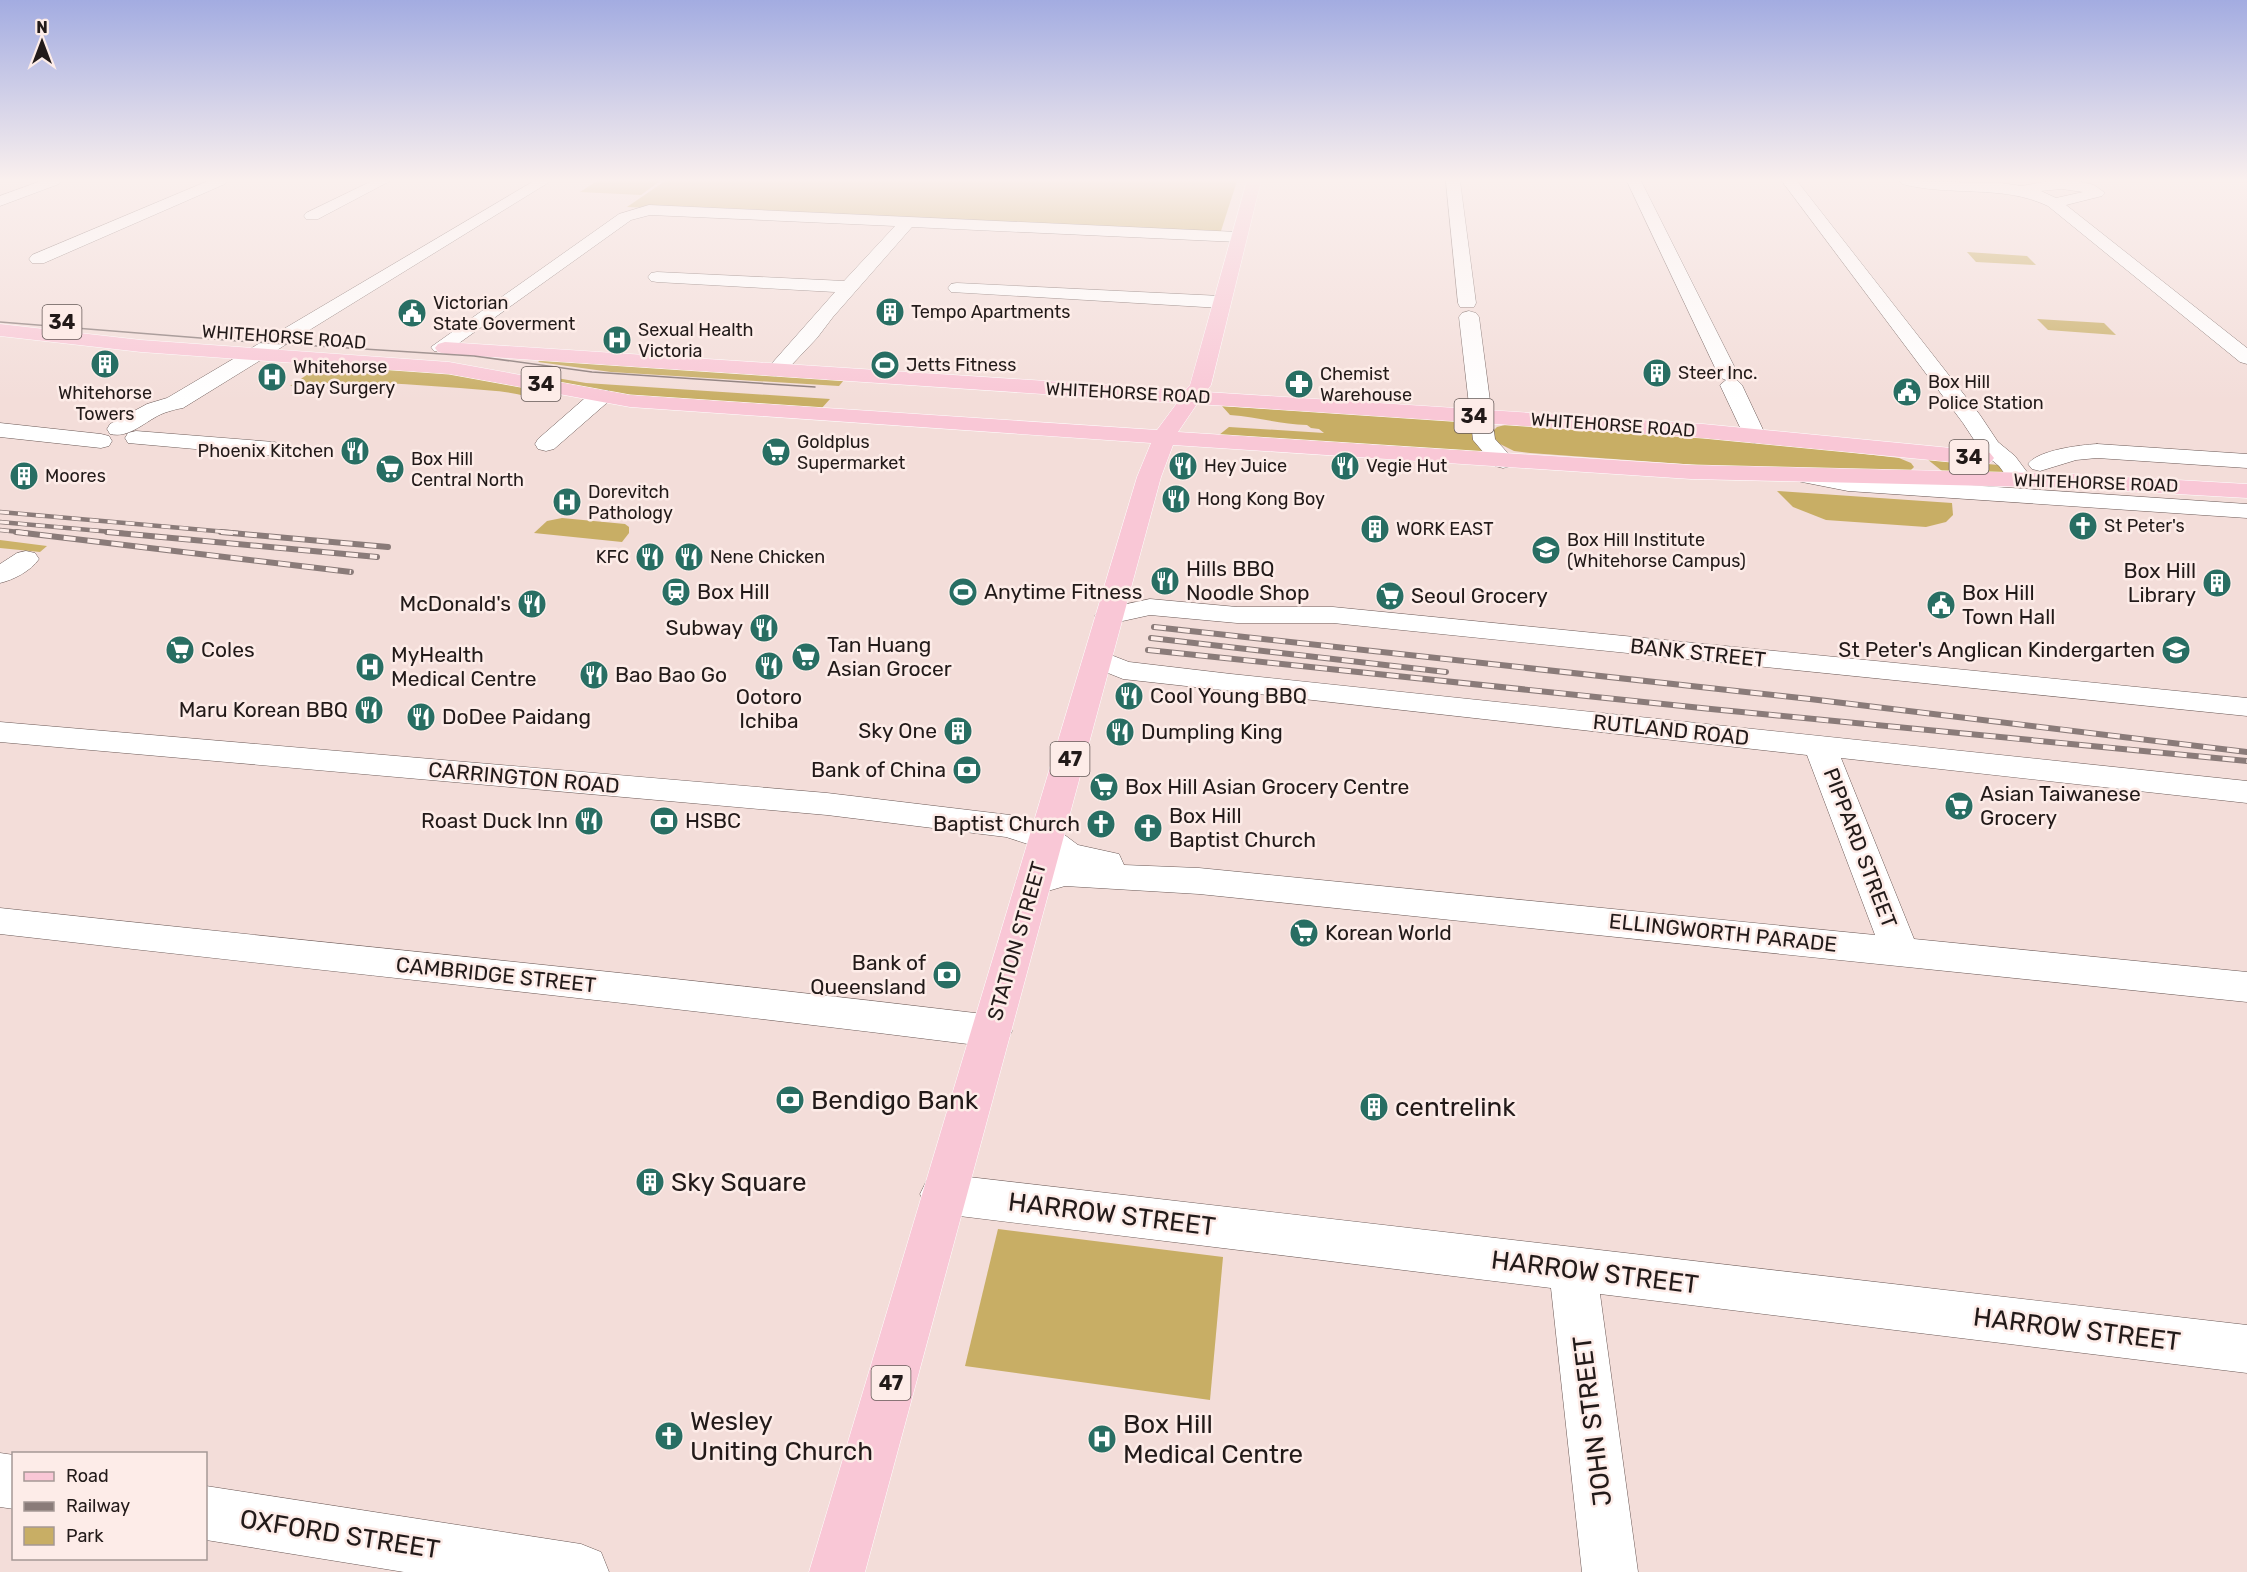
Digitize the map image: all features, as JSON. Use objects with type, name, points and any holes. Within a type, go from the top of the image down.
[{"type":"main road","name":"STATION STREET","points":[[837,1572],[943,1194],[992,1031],[1155,460],[1163,438],[1200,385],[1233,254]]},
{"type":"main road","name":"WHITEHORSE ROAD","points":[[0,317],[395,345]]},
{"type":"main road","name":"WHITEHORSE ROAD","points":[[0,330],[141,346],[449,368],[601,396],[673,405],[1503,461],[1691,472],[1800,475]]},
{"type":"main road","name":"WHITEHORSE ROAD","points":[[418,346],[1755,436],[2040,464],[2247,480]]},
{"type":"main road","points":[[1905,451],[1945,485]]},
{"type":"main road","name":"WHITEHORSE ROAD","points":[[1945,485],[2021,480],[2247,490]]},
{"type":"street","points":[[38,259],[49,254]]},
{"type":"street","points":[[122,434],[173,408],[175,403],[422,254]]},
{"type":"street","points":[[441,347],[572,254]]},
{"type":"street","points":[[776,370],[879,254]]},
{"type":"street","points":[[1462,254],[1485,442],[1503,461]]},
{"type":"street","points":[[1670,254],[1755,436]]},
{"type":"street","points":[[1845,254],[1972,420],[1990,447],[2007,461],[2021,480]]},
{"type":"street","points":[[2118,254],[2247,358]]},
{"type":"street","points":[[657,277],[850,287]]},
{"type":"street","points":[[957,288],[1221,302]]},
{"type":"street","points":[[546,444],[601,396]]},
{"type":"street","points":[[0,430],[122,434],[274,449]]},
{"type":"street","name":"WHITEHORSE ROAD","points":[[2040,464],[2073,453],[2090,451],[2247,461]]},
{"type":"street","name":"WHITEHORSE ROAD","points":[[1800,475],[1839,483],[1945,485],[2247,511]]},
{"type":"street","points":[[0,575],[13,557]]},
{"type":"street","name":"BANK STREET","points":[[1113,604],[1237,615],[1333,615],[2247,707]]},
{"type":"street","name":"RUTLAND ROAD","points":[[1098,659],[1123,670],[2247,792]]},
{"type":"street","name":"CARRINGTON ROAD","points":[[0,732],[827,804],[1010,826],[1046,838]]},
{"type":"street","name":"PIPPARD STREET","points":[[1820,746],[1900,951]]},
{"type":"street","name":"ELLINGWORTH PARADE","points":[[1046,838],[1067,855],[1199,881]]},
{"type":"street","name":"ELLINGWORTH PARADE","points":[[1034,882],[1065,874],[1199,881],[2247,987]]},
{"type":"street","name":"CAMBRIDGE STREET","points":[[0,921],[450,971],[742,1000],[992,1031]]},
{"type":"street","name":"HARROW STREET","points":[[943,1194],[2247,1349]]},
{"type":"street","name":"JOHN STREET","points":[[1573,1269],[1610,1572]]},
{"type":"street","name":"OXFORD STREET","points":[[207,1513],[581,1572]]},
{"type":"green space","points":[[1969,254],[2027,256],[2036,265],[1976,262]]},
{"type":"green space","points":[[2037,319],[2104,323],[2116,335],[2048,330]]},
{"type":"green space","points":[[543,358],[844,380],[839,386],[611,372],[538,362]]},
{"type":"green space","points":[[328,361],[450,374],[539,390],[554,396],[533,397],[496,391],[393,384],[341,383],[290,386]]},
{"type":"green space","points":[[521,372],[586,383],[830,399],[821,409],[629,396],[575,387]]},
{"type":"green space","points":[[1222,406],[1471,422],[1493,454],[1219,435],[1229,427],[1324,433],[1307,425],[1230,415]]},
{"type":"green space","points":[[1509,424],[1702,435],[1899,458],[1911,463],[1914,467],[1910,471],[1711,466],[1530,453],[1514,451],[1494,441],[1492,432],[1497,427]]},
{"type":"green space","points":[[1927,459],[1999,465],[2006,475],[1942,471]]},
{"type":"green space","points":[[1777,491],[1952,503],[1953,515],[1946,522],[1926,527],[1826,520],[1793,507]]},
{"type":"green space","points":[[562,518],[625,524],[629,527],[629,533],[622,542],[534,533],[547,521]]},
{"type":"green space","points":[[998,1229],[1223,1257],[1210,1400],[965,1366]]},
{"type":"shaded area","points":[[0,540],[47,546],[40,552],[0,548]]},
{"type":"tram line","points":[[0,322],[238,341],[474,356],[592,372],[815,387]]},
{"type":"railway","points":[[0,512],[238,533]]},
{"type":"railway","points":[[0,522],[123,533]]},
{"type":"railway","points":[[0,530],[29,533]]},
{"type":"railway","points":[[16,532],[351,572]]},
{"type":"railway","points":[[107,532],[377,557]]},
{"type":"railway","points":[[221,532],[388,547]]},
{"type":"railway","points":[[1154,627],[1810,699],[2247,752]]},
{"type":"railway","points":[[1151,638],[1446,672]]},
{"type":"railway","points":[[1148,650],[1711,709],[2247,761]]},
{"type":"place","name":"Tempo Apartments","points":[[890,312]]},
{"type":"place","name":"Victorian State Goverment","points":[[412,313]]},
{"type":"place","name":"Sexual Health Victoria","points":[[617,340]]},
{"type":"place","name":"Whitehorse Towers","points":[[105,364]]},
{"type":"place","name":"Jetts Fitness","points":[[885,365]]},
{"type":"place","name":"Steer Inc.","points":[[1657,373]]},
{"type":"place","name":"Whitehorse Day Surgery","points":[[272,377]]},
{"type":"place","name":"Chemist Warehouse","points":[[1299,384]]},
{"type":"place","name":"Box Hill Police Station","points":[[1907,392]]},
{"type":"place","name":"Phoenix Kitchen","points":[[355,451]]},
{"type":"place","name":"Goldplus Supermarket","points":[[776,452]]},
{"type":"place","name":"Hey Juice","points":[[1183,466]]},
{"type":"place","name":"Vegie Hut","points":[[1345,466]]},
{"type":"place","name":"Box Hill Central North","points":[[390,469]]},
{"type":"place","name":"Moores","points":[[24,476]]},
{"type":"place","name":"Hong Kong Boy","points":[[1176,499]]},
{"type":"place","name":"Dorevitch Pathology","points":[[567,502]]},
{"type":"place","name":"St Peter's","points":[[2083,526]]},
{"type":"place","name":"WORK EAST","points":[[1375,529]]},
{"type":"place","name":"Box Hill Institute (Whitehorse Campus)","points":[[1546,550]]},
{"type":"place","name":"KFC","points":[[650,557]]},
{"type":"place","name":"Nene Chicken","points":[[689,557]]},
{"type":"place","name":"Hills BBQ Noodle Shop","points":[[1165,581]]},
{"type":"place","name":"Box Hill Library","points":[[2217,583]]},
{"type":"place","name":"Box Hill","points":[[676,592]]},
{"type":"place","name":"Anytime Fitness","points":[[963,592]]},
{"type":"place","name":"Seoul Grocery","points":[[1390,596]]},
{"type":"place","name":"McDonald's","points":[[532,604]]},
{"type":"place","name":"Box Hill Town Hall","points":[[1941,605]]},
{"type":"place","name":"Subway","points":[[764,628]]},
{"type":"place","name":"Coles","points":[[180,650]]},
{"type":"place","name":"St Peter's Anglican Kindergarten","points":[[2176,650]]},
{"type":"place","name":"Tan Huang Asian Grocer","points":[[806,657]]},
{"type":"place","name":"Ootoro Ichiba","points":[[769,666]]},
{"type":"place","name":"MyHealth Medical Centre","points":[[370,667]]},
{"type":"place","name":"Bao Bao Go","points":[[594,675]]},
{"type":"place","name":"Cool Young BBQ","points":[[1129,696]]},
{"type":"place","name":"Maru Korean BBQ","points":[[369,710]]},
{"type":"place","name":"DoDee Paidang","points":[[421,717]]},
{"type":"place","name":"Sky One","points":[[958,731]]},
{"type":"place","name":"Dumpling King","points":[[1120,732]]},
{"type":"place","name":"Bank of China","points":[[967,770]]},
{"type":"place","name":"Box Hill Asian Grocery Centre","points":[[1104,787]]},
{"type":"place","name":"Asian Taiwanese Grocery","points":[[1959,806]]},
{"type":"place","name":"Roast Duck Inn","points":[[589,821]]},
{"type":"place","name":"HSBC","points":[[664,821]]},
{"type":"place","name":"Baptist Church","points":[[1101,824]]},
{"type":"place","name":"Box Hill Baptist Church","points":[[1148,828]]},
{"type":"place","name":"Korean World","points":[[1304,933]]},
{"type":"place","name":"Bank of Queensland","points":[[947,975]]},
{"type":"place","name":"Bendigo Bank","points":[[790,1100]]},
{"type":"place","name":"centrelink","points":[[1374,1107]]},
{"type":"place","name":"Sky Square","points":[[650,1182]]},
{"type":"place","name":"Wesley Uniting Church","points":[[669,1436]]},
{"type":"place","name":"Box Hill Medical Centre","points":[[1102,1439]]}]
